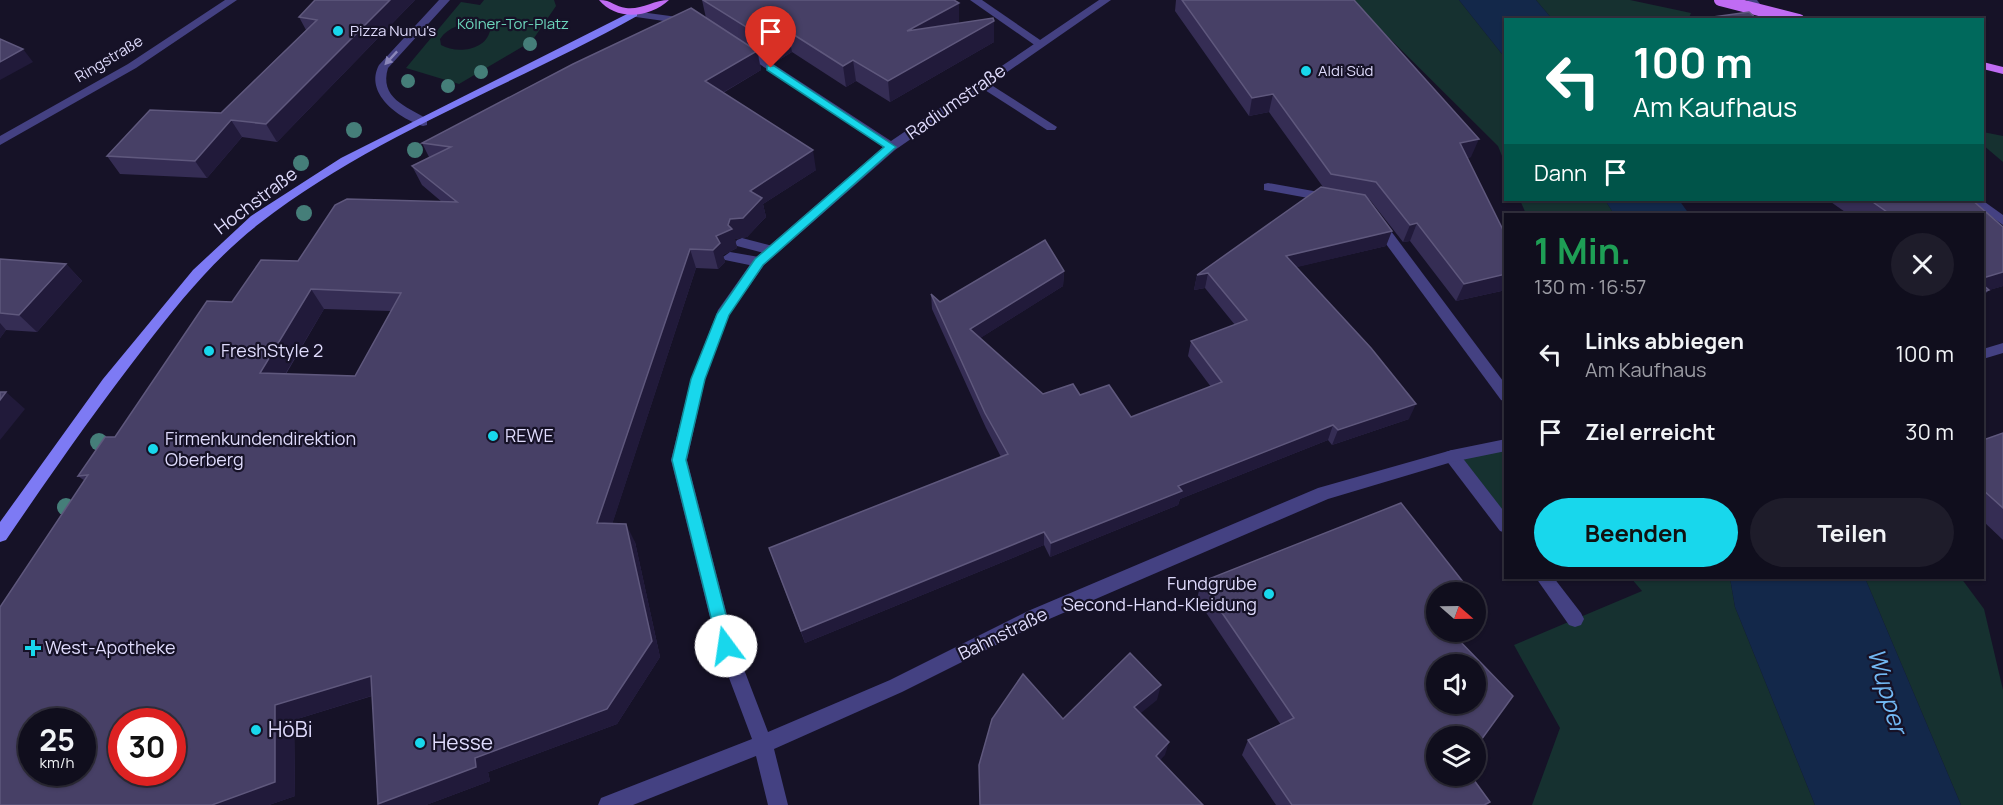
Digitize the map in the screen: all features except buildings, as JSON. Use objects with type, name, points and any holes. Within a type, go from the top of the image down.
[{"type":"main road","points":[[604,0],[612,8],[633,14],[664,0]]},
{"type":"main road","points":[[1720,0],[1791,18]]},
{"type":"main road","points":[[1984,65],[2003,71]]},
{"type":"street","name":"Ringstraße","points":[[3,136],[132,66],[232,0]]},
{"type":"street","points":[[423,122],[387,99],[378,87],[378,77],[383,67],[445,0]]},
{"type":"street","points":[[975,0],[1040,44]]},
{"type":"street","name":"Radiumstraße","points":[[778,805],[763,744],[726,646],[679,460],[698,379],[723,314],[759,262],[891,147],[981,83],[1106,0]]},
{"type":"street","points":[[1752,0],[1766,18]]},
{"type":"street","points":[[633,14],[659,19],[699,22]]},
{"type":"street","name":"Hochstraße","points":[[0,535],[111,378],[177,296],[232,239],[310,182],[633,14]]},
{"type":"street","points":[[730,41],[891,147]]},
{"type":"street","points":[[981,83],[1051,127]]},
{"type":"street","points":[[1268,187],[1343,201]]},
{"type":"street","points":[[1975,201],[2003,221]]},
{"type":"street","points":[[1371,214],[1504,393]]},
{"type":"street","points":[[742,243],[772,250]]},
{"type":"street","points":[[730,257],[759,262]]},
{"type":"street","points":[[1984,354],[2003,348]]},
{"type":"street","name":"Bahnstraße","points":[[608,805],[763,744],[896,686],[1034,617],[1324,493],[1452,456],[1504,445]]},
{"type":"street","points":[[1452,456],[1504,523]]},
{"type":"street","points":[[1545,579],[1575,619]]},
{"type":"green space","name":"Kölner-Tor-Platz","points":[[484,0],[554,0],[556,6],[532,41],[459,84],[406,68],[461,2],[480,5]],"holes":[[[477,23],[486,26],[490,31],[487,38],[476,47],[462,50],[441,45],[440,39],[456,26]]]},
{"type":"green space","points":[[1351,0],[1459,0],[1504,56],[1504,161],[1498,146]]},
{"type":"green space","points":[[1536,0],[1630,0],[1691,13],[1689,18],[1551,18]]},
{"type":"green space","points":[[1984,132],[2003,136],[2003,162],[1984,146]]},
{"type":"green space","points":[[1520,201],[1606,201],[1613,213],[1526,213]]},
{"type":"green space","points":[[1504,445],[1504,523],[1452,456]]},
{"type":"green space","points":[[1632,579],[1730,579],[1735,607],[1815,805],[1532,805],[1560,728],[1514,645],[1642,591]]},
{"type":"green space","points":[[1865,579],[1962,579],[1984,609],[2003,690],[2003,805],[1961,805]]},
{"type":"water","points":[[1459,0],[1536,0],[1551,18],[1504,18],[1504,56]]},
{"type":"water","points":[[1606,201],[1680,201],[1688,213],[1613,213]]},
{"type":"water","name":"Wupper","points":[[1730,579],[1865,579],[1961,805],[1815,805],[1735,607]]},
{"type":"place","name":"Pizza Nunu's","points":[[338,31]]},
{"type":"place","name":"Aldi Süd","points":[[1306,71]]},
{"type":"place","name":"FreshStyle 2","points":[[209,351]]},
{"type":"place","name":"REWE","points":[[493,436]]},
{"type":"place","name":"Firmenkundendirektion Oberberg","points":[[153,449]]},
{"type":"place","name":"Fundgrube Second-Hand-Kleidung","points":[[1269,594]]},
{"type":"place","name":"West-Apotheke","points":[[33,648]]},
{"type":"place","name":"HöBi","points":[[256,730]]},
{"type":"place","name":"Hesse","points":[[420,743]]},
{"type":"route","points":[[726,646],[679,460],[698,379],[723,314],[759,262],[891,147],[771,68]]}]
